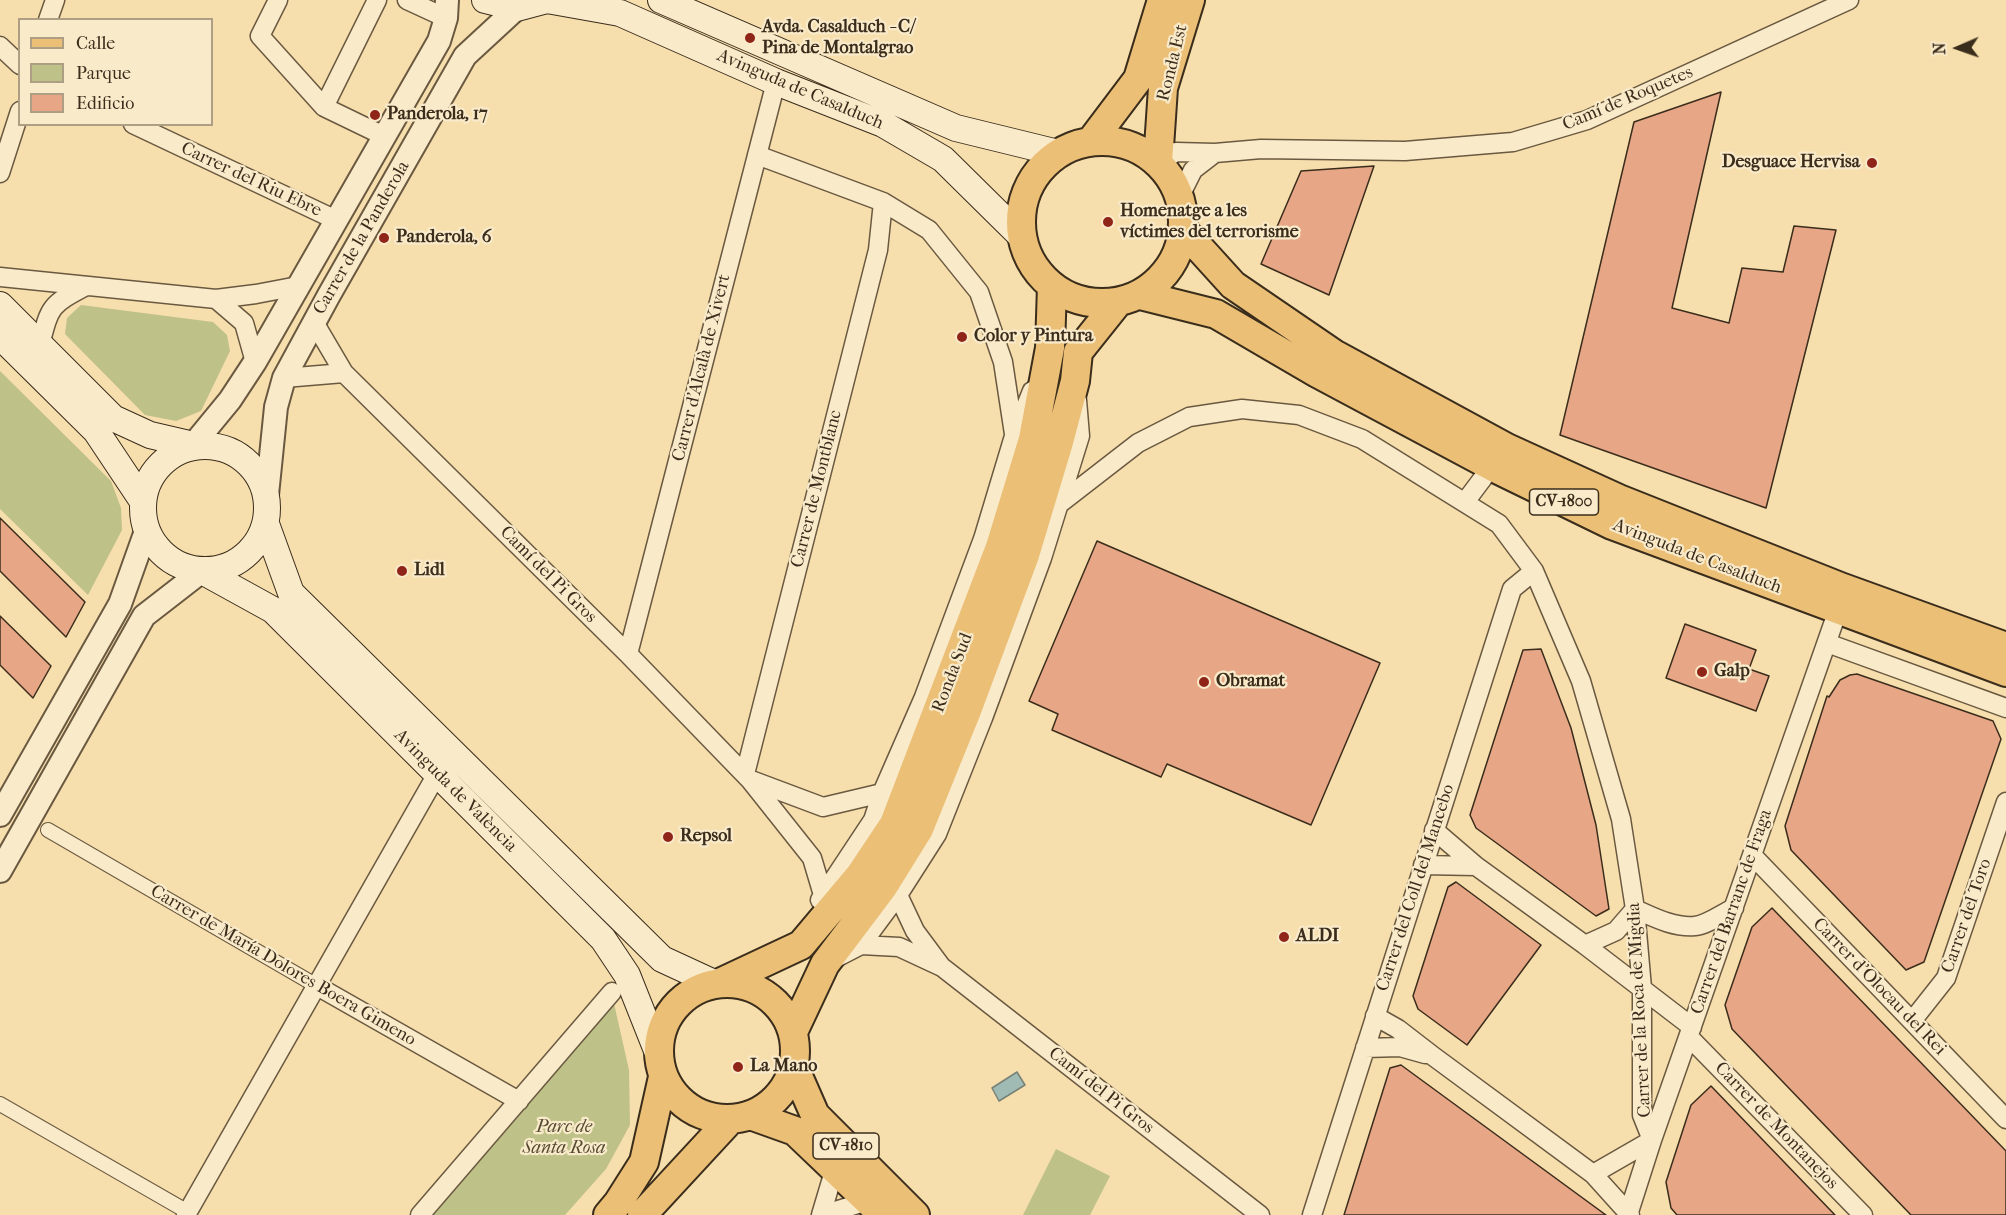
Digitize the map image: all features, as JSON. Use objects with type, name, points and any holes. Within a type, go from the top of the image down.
[{"type":"main road","points":[[485,0],[517,8],[547,0]]},
{"type":"main road","name":"Avinguda de Casalduch","points":[[547,0],[620,13],[776,82],[883,124],[943,159],[1022,237]]},
{"type":"main road","name":"Avinguda de Casalduch","points":[[661,0],[956,128],[1058,153]]},
{"type":"main road","name":"Ronda Est","points":[[1092,140],[1138,80],[1162,0]]},
{"type":"main road","name":"Ronda Est","points":[[1159,162],[1163,88],[1190,0]]},
{"type":"main road","points":[[1092,140],[1130,144],[1159,162],[1180,196],[1184,231],[1169,270],[1129,298],[1085,302],[1052,286],[1035,267],[1022,237],[1023,203],[1035,175],[1058,153],[1092,140]]},
{"type":"main road","name":"Avinguda de Casalduch","points":[[1184,231],[1233,285],[1334,354],[1507,448],[1619,499],[1843,588],[2006,647]]},
{"type":"main road","name":"Ronda Sud","points":[[718,983],[801,945],[860,875],[894,824],[1000,547],[1033,439],[1050,348],[1052,286]]},
{"type":"main road","name":"Avinguda de Casalduch","points":[[1129,298],[1216,314],[1328,379],[1495,468],[1612,525],[2006,672]]},
{"type":"main road","name":"Ronda Sud","points":[[793,1032],[825,964],[883,887],[919,829],[966,713],[1025,555],[1075,381],[1078,352],[1129,298]]},
{"type":"main road","points":[[0,305],[113,418],[150,435],[193,445],[226,448],[252,466],[267,495],[266,524],[253,549],[231,566],[203,571],[168,560],[146,531],[142,500],[150,476],[167,457],[193,445]]},
{"type":"main road","points":[[0,336],[96,431],[142,500]]},
{"type":"main road","name":"Avinguda de València","points":[[266,524],[291,593],[662,959],[718,983]]},
{"type":"main road","name":"Avinguda de València","points":[[203,571],[273,610],[603,939],[627,975],[660,1065]]},
{"type":"main road","points":[[608,1215],[644,1162],[660,1065],[664,1022],[685,996],[718,983],[753,987],[778,1005],[793,1032],[796,1049],[794,1067],[779,1096],[741,1118],[669,1186],[642,1215]]},
{"type":"main road","points":[[660,1065],[678,1100],[701,1116],[741,1118],[795,1131],[835,1168]]},
{"type":"main road","name":"CV-1810","points":[[794,1067],[815,1115],[915,1215]]},
{"type":"main road","name":"CV-1810","points":[[835,1168],[875,1208]]},
{"type":"street","points":[[49,18],[55,0]]},
{"type":"street","points":[[278,0],[260,36],[324,107],[384,136]]},
{"type":"street","points":[[324,107],[377,0]]},
{"type":"street","points":[[407,0],[446,9]]},
{"type":"street","name":"Camí de Roquetes","points":[[1159,162],[1176,152],[1215,153],[1261,149],[1405,151],[1513,142],[1587,120],[1848,0]]},
{"type":"street","name":"Carrer de la Panderola","points":[[267,495],[276,407],[284,378],[465,56],[517,8]]},
{"type":"street","name":"Carrer de la Panderola","points":[[193,445],[230,400],[255,362],[439,41],[446,9]]},
{"type":"street","points":[[0,46],[18,63]]},
{"type":"street","name":"Carrer d'Alcalà de Xivert","points":[[628,654],[776,82]]},
{"type":"street","points":[[0,173],[18,117]]},
{"type":"street","name":"Carrer del Riu Ebre","points":[[137,126],[336,220]]},
{"type":"street","points":[[1180,196],[1193,170],[1215,153]]},
{"type":"street","points":[[757,155],[883,202],[929,230],[979,292],[1003,362],[1014,436]]},
{"type":"street","name":"Carrer de Montblanc","points":[[747,777],[878,250],[883,202]]},
{"type":"street","name":"Carrer de la Panderola","points":[[0,277],[216,299],[298,286]]},
{"type":"street","points":[[40,345],[48,315],[58,301],[86,286]]},
{"type":"street","points":[[216,299],[244,323],[255,362]]},
{"type":"street","name":"Camí del Pi Gros","points":[[314,322],[344,373],[628,654],[747,777],[812,858],[823,895]]},
{"type":"street","points":[[801,945],[823,895],[873,820],[882,793],[924,698],[983,539],[1014,436],[1050,348]]},
{"type":"street","points":[[284,378],[344,373]]},
{"type":"street","name":"Ronda Sud","points":[[825,964],[861,945],[898,895],[937,834],[1042,558],[1080,436],[1075,381]]},
{"type":"street","name":"Carrer de la Roca de Migdia","points":[[1058,506],[1138,443],[1189,417],[1242,409],[1299,415],[1362,439],[1499,524],[1534,571],[1581,681],[1622,819],[1635,909],[1642,988],[1642,1115],[1652,1140]]},
{"type":"street","points":[[1466,502],[1483,478]]},
{"type":"street","points":[[0,815],[120,604],[146,531]]},
{"type":"street","points":[[0,871],[144,616],[203,571]]},
{"type":"street","name":"Carrer del Coll del Mancebo","points":[[1312,1215],[1512,589],[1534,571]]},
{"type":"street","name":"Carrer del Barranc de Fraga","points":[[1629,1214],[1652,1140],[1838,610]]},
{"type":"street","points":[[1827,643],[2006,708]]},
{"type":"street","points":[[0,1104],[189,1214],[437,774]]},
{"type":"street","name":"Camí del Pi Gros","points":[[747,777],[823,807],[882,793]]},
{"type":"street","name":"Carrer del Toro","points":[[1912,1021],[1946,978],[2006,802]]},
{"type":"street","name":"Carrer de María Dolores Boera Gimeno","points":[[48,830],[519,1101]]},
{"type":"street","name":"Carrer de Montanejos","points":[[1434,830],[1476,866],[1642,988],[1690,1032],[1863,1215]]},
{"type":"street","name":"Carrer d'Olocau del Rei","points":[[1752,855],[2006,1119]]},
{"type":"street","points":[[1423,865],[1476,866]]},
{"type":"street","name":"Camí del Pi Gros","points":[[898,895],[915,931],[942,968]]},
{"type":"street","points":[[1585,945],[1616,931],[1635,909],[1677,925],[1696,926],[1734,908]]},
{"type":"street","name":"Camí del Pi Gros","points":[[861,945],[899,947],[942,968],[1260,1215]]},
{"type":"street","points":[[420,1215],[612,992]]},
{"type":"street","points":[[1375,1016],[1398,1029],[1593,1174],[1629,1214]]},
{"type":"street","points":[[1365,1048],[1400,1047],[1433,1056]]},
{"type":"street","points":[[1593,1174],[1652,1140]]},
{"type":"street","points":[[822,1215],[835,1168]]},
{"type":"street","points":[[657,1215],[669,1186]]},
{"type":"street","points":[[836,1215],[838,1210],[875,1208]]},
{"type":"green space","points":[[81,305],[213,322],[227,335],[230,351],[201,411],[176,421],[145,415],[65,334],[67,318]]},
{"type":"green space","points":[[0,371],[111,481],[121,508],[122,530],[88,595],[0,509]]},
{"type":"green space","name":"Parc de Santa Rosa","points":[[613,999],[629,1070],[630,1125],[606,1169],[565,1215],[432,1215]]},
{"type":"green space","points":[[1056,1149],[1110,1176],[1090,1215],[1023,1215]]},
{"type":"water","points":[[1017,1072],[1025,1085],[999,1101],[992,1088]]},
{"type":"building","points":[[1721,92],[1672,308],[1729,323],[1742,268],[1783,272],[1794,226],[1836,230],[1766,508],[1560,435],[1634,122]]},
{"type":"building","points":[[1374,166],[1329,295],[1261,264],[1301,171]]},
{"type":"building","points":[[0,518],[85,602],[66,637],[0,571]]},
{"type":"building","name":"Obramat","points":[[1097,541],[1380,663],[1311,825],[1167,764],[1161,777],[1052,730],[1058,714],[1029,701]]},
{"type":"building","points":[[0,616],[51,666],[33,698],[0,665]]},
{"type":"building","points":[[1685,624],[1756,650],[1749,669],[1769,676],[1756,711],[1666,678]]},
{"type":"building","points":[[1541,649],[1571,728],[1596,825],[1609,909],[1596,916],[1476,828],[1470,815],[1523,650]]},
{"type":"building","points":[[1857,674],[1993,721],[2001,739],[1924,962],[1906,970],[1791,850],[1785,826],[1827,696],[1829,697],[1840,680]]},
{"type":"building","points":[[1456,882],[1541,945],[1467,1045],[1418,1009],[1413,996],[1448,887]]},
{"type":"building","points":[[1772,908],[2006,1151],[2006,1215],[1911,1215],[1732,1029],[1725,1005],[1752,927]]},
{"type":"building","points":[[1401,1065],[1606,1215],[1344,1215],[1390,1068]]},
{"type":"building","points":[[1711,1086],[1835,1215],[1677,1215],[1671,1208],[1666,1182],[1691,1105]]},
{"type":"place","name":"Avda. Casalduch - C/ Pina de Montalgrao","points":[[750,38]]},
{"type":"place","name":"Panderola, 17","points":[[375,115]]},
{"type":"place","name":"Desguace Hervisa","points":[[1872,163]]},
{"type":"place","name":"Homenatge a les víctimes del terrorisme","points":[[1108,222]]},
{"type":"place","name":"Panderola, 6","points":[[384,238]]},
{"type":"place","name":"Color y Pintura","points":[[962,337]]},
{"type":"place","name":"Lidl","points":[[402,571]]},
{"type":"place","name":"Galp","points":[[1702,672]]},
{"type":"place","name":"Obramat","points":[[1204,682]]},
{"type":"place","name":"Repsol","points":[[668,837]]},
{"type":"place","name":"ALDI","points":[[1284,937]]},
{"type":"place","name":"La Mano","points":[[738,1067]]}]
